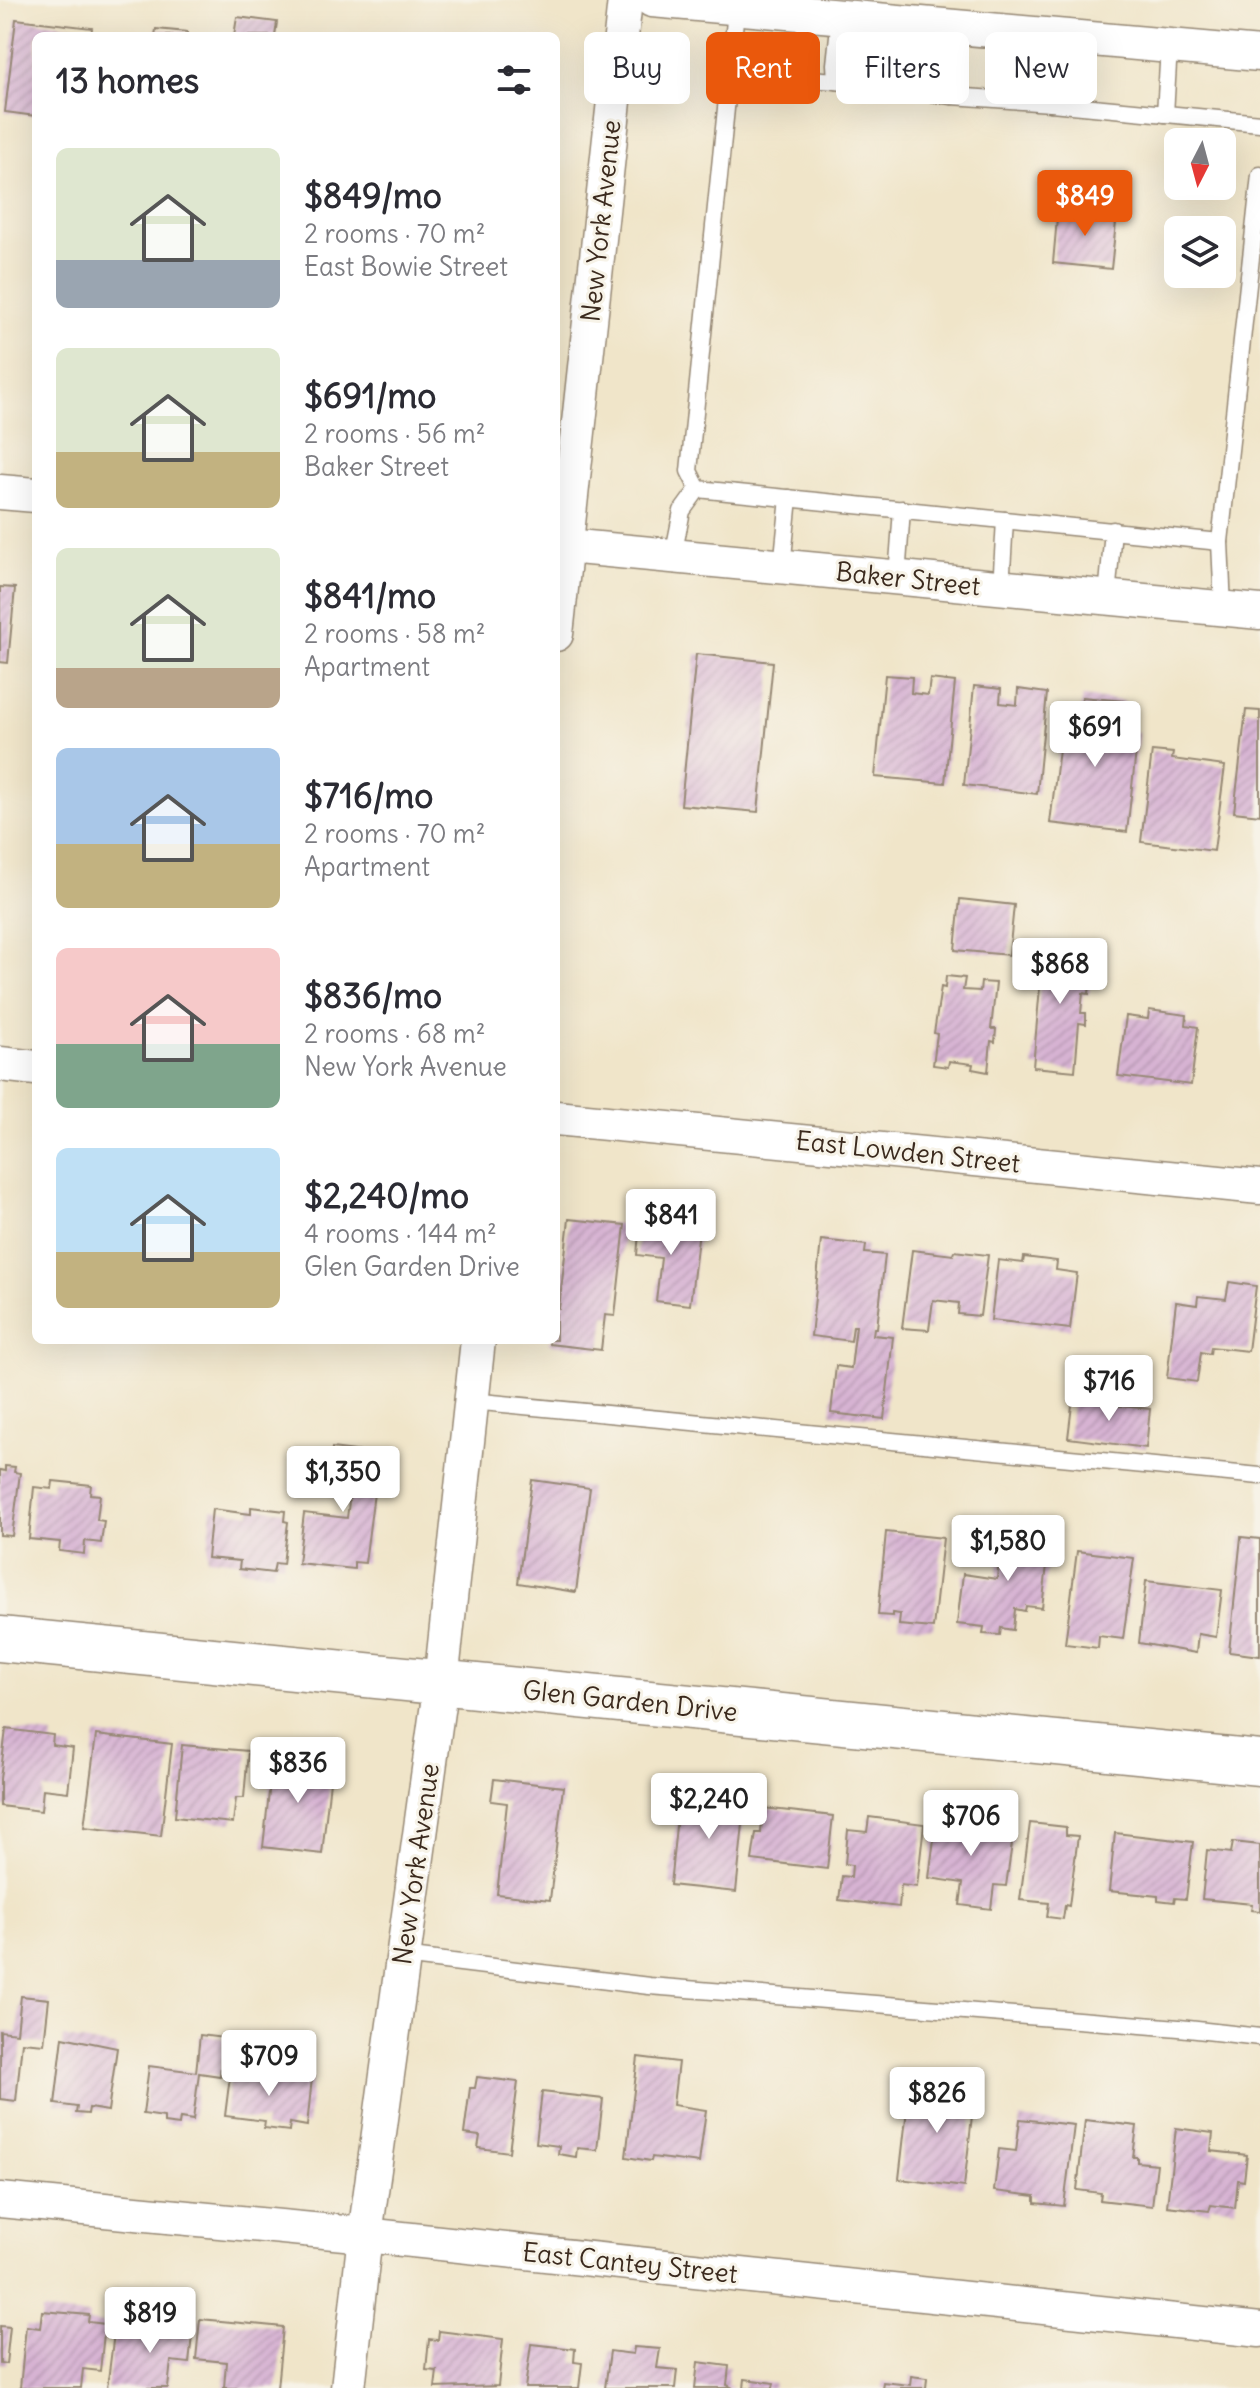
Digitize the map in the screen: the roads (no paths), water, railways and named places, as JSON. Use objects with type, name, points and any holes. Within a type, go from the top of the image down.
[{"type":"street","name":"New York Avenue","points":[[561,545],[625,0]]},
{"type":"street","points":[[652,0],[1001,32]]},
{"type":"street","points":[[1097,41],[1260,54]]},
{"type":"street","points":[[0,492],[32,495]]},
{"type":"street","name":"Baker Street","points":[[561,545],[1260,612]]},
{"type":"street","points":[[0,1064],[32,1068]]},
{"type":"street","name":"East Lowden Street","points":[[560,1118],[1260,1187]]},
{"type":"street","name":"New York Avenue","points":[[348,2388],[365,2235],[441,1682],[478,1344]]},
{"type":"street","name":"Glen Garden Drive","points":[[0,1639],[1260,1763]]},
{"type":"street","name":"East Cantey Street","points":[[0,2200],[365,2235],[1260,2330]]},
{"type":"lane","points":[[734,32],[736,8]]},
{"type":"lane","points":[[838,32],[840,17]]},
{"type":"lane","points":[[958,28],[958,32]]},
{"type":"lane","points":[[1165,114],[1169,47]]},
{"type":"lane","points":[[820,80],[836,81],[836,55]]},
{"type":"lane","points":[[698,489],[689,471],[726,104]]},
{"type":"lane","points":[[1061,104],[1260,123]]},
{"type":"lane","points":[[1223,608],[1220,542],[1260,175]]},
{"type":"lane","points":[[698,489],[1220,542]]},
{"type":"lane","points":[[673,556],[682,511],[698,489]]},
{"type":"lane","points":[[782,567],[789,498]]},
{"type":"lane","points":[[897,577],[902,509]]},
{"type":"lane","points":[[1001,588],[1005,520]]},
{"type":"lane","points":[[1107,597],[1113,530]]},
{"type":"lane","points":[[471,1401],[1260,1476]]},
{"type":"lane","points":[[403,1956],[649,1986],[1260,2037]]}]
